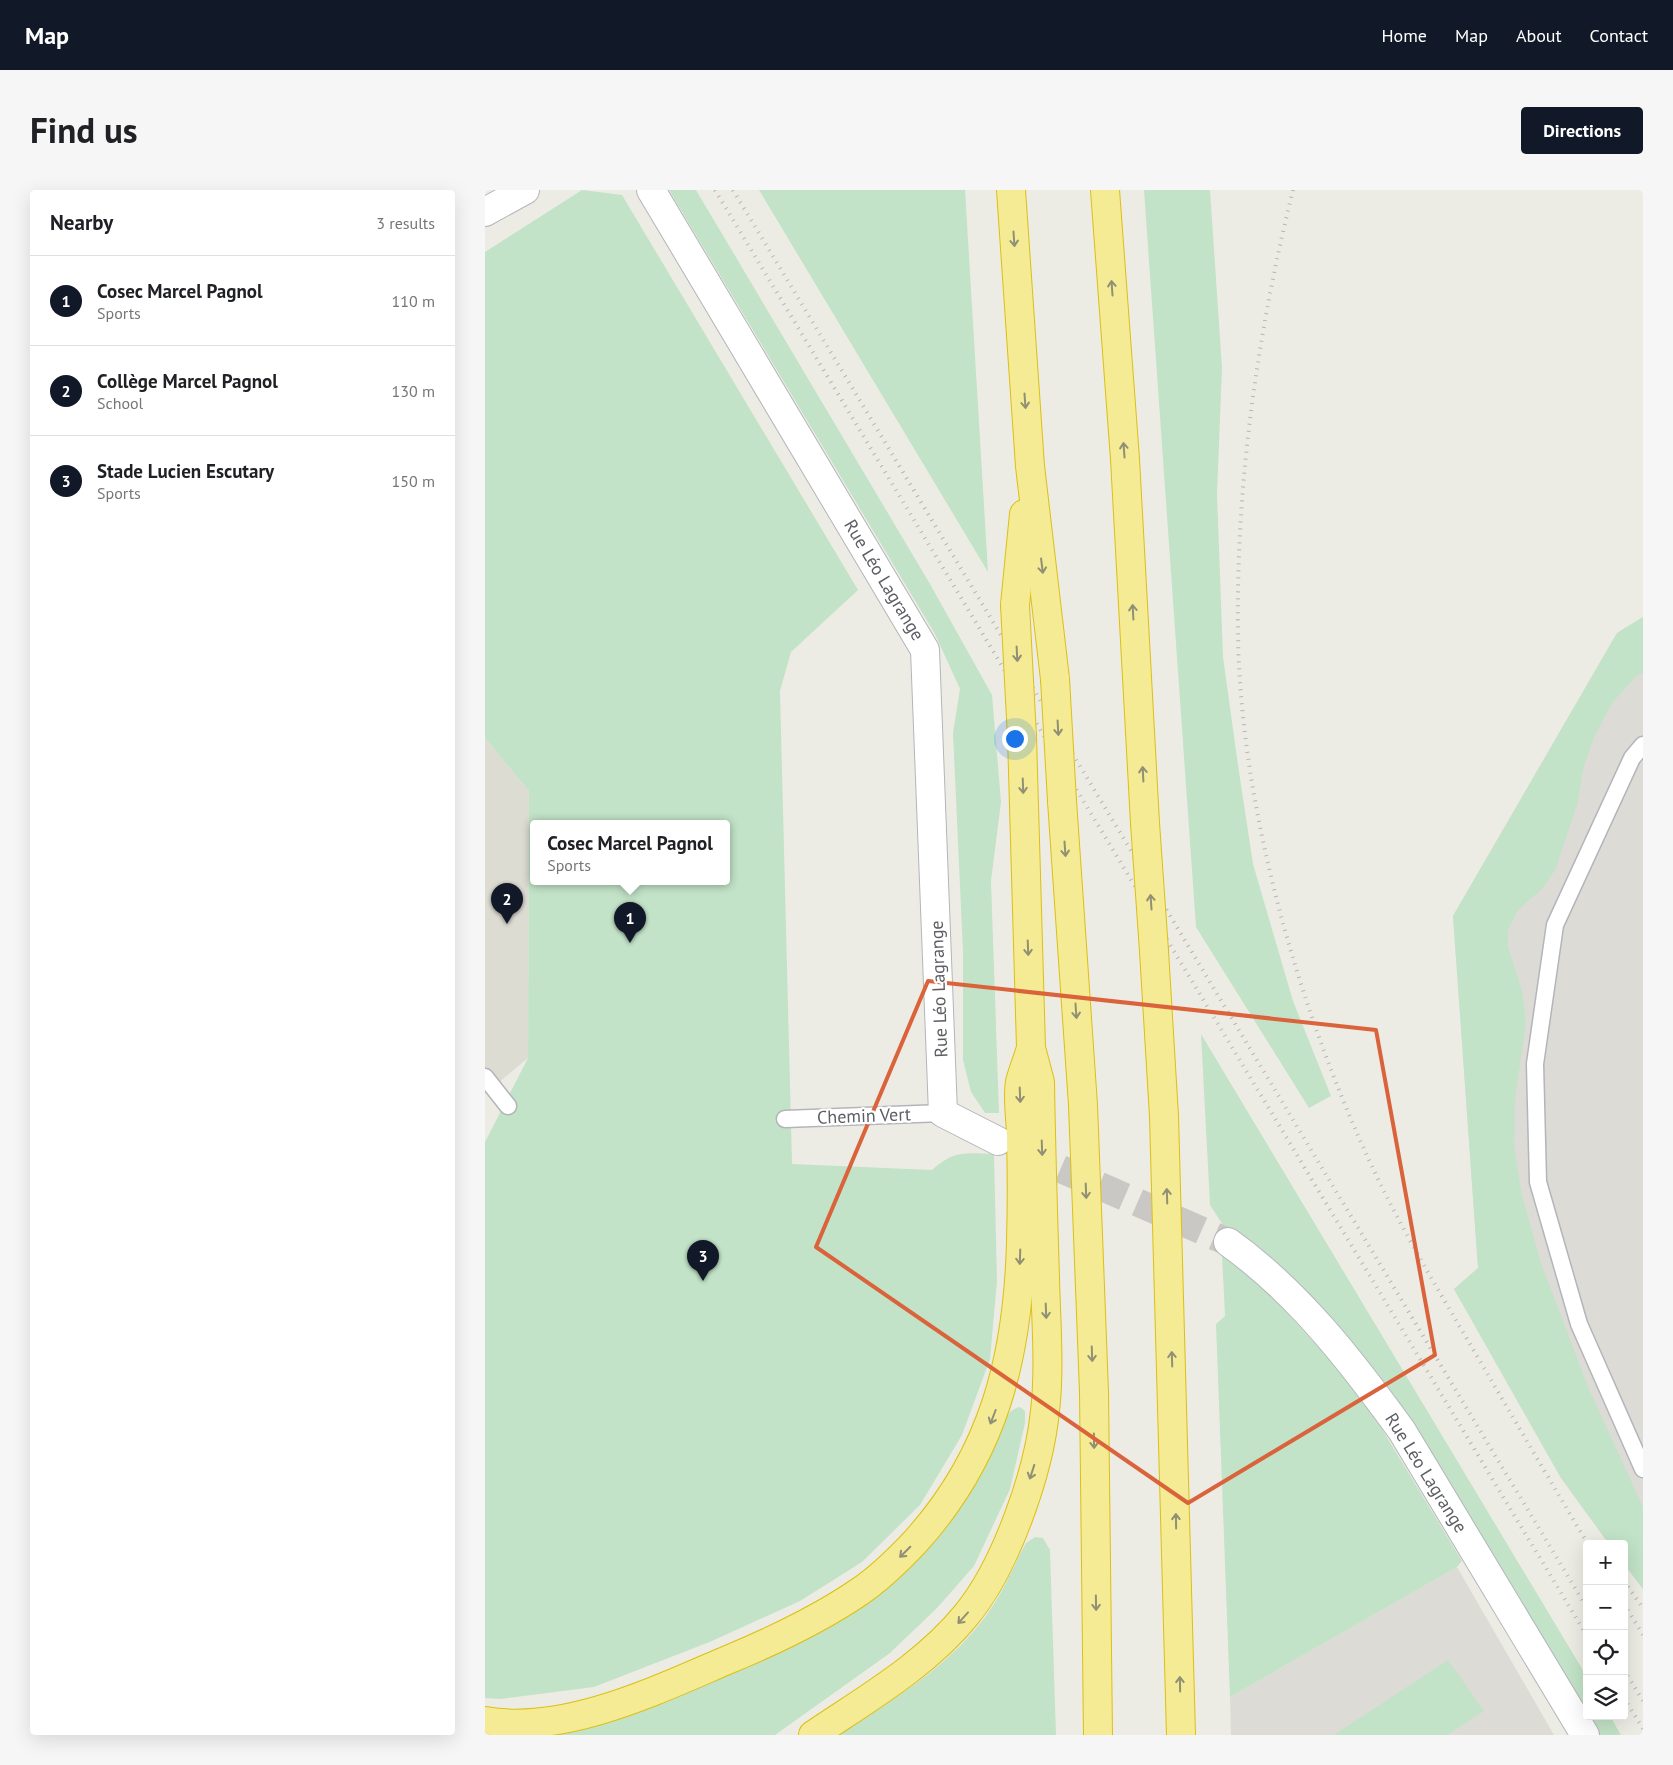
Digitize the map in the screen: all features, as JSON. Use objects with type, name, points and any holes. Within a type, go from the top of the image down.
[{"type":"highway","points":[[1011,190],[1030,466],[1055,679],[1083,1106],[1094,1392],[1098,1735]]},
{"type":"highway","points":[[1105,190],[1125,469],[1145,823],[1165,1126],[1182,1734]]},
{"type":"highway","points":[[813,1735],[903,1674],[941,1642],[967,1614],[984,1589],[1003,1552],[1019,1512],[1036,1460],[1045,1410],[1047,1328],[1040,1082],[1031,1048],[1022,737],[1015,605],[1030,466]]},
{"type":"highway","points":[[485,1721],[529,1724],[572,1716],[620,1703],[732,1659],[811,1620],[859,1592],[878,1578],[931,1525],[964,1477],[979,1448],[993,1416],[1008,1367],[1017,1313],[1020,1262],[1023,1183],[1020,1084],[1031,1048]]},
{"type":"street","points":[[491,202],[525,190]]},
{"type":"street","name":"Rue Léo Lagrange","points":[[651,190],[925,650],[943,1113]]},
{"type":"street","points":[[943,1113],[998,1141]]},
{"type":"street","name":"Rue Léo Lagrange","points":[[1228,1242],[1260,1265],[1340,1348],[1370,1386],[1402,1431],[1585,1735]]},
{"type":"lane","points":[[1643,745],[1632,758],[1555,925],[1535,1064],[1538,1182],[1579,1324],[1643,1468]]},
{"type":"lane","points":[[485,1077],[509,1106]]},
{"type":"lane","name":"Chemin Vert","points":[[785,1119],[943,1113]]},
{"type":"highlighted area","points":[[928,981],[1376,1030],[1435,1355],[1188,1503],[816,1247]]},
{"type":"shaded area","points":[[1643,617],[1643,1589],[1628,1569],[1628,1540],[1606,1540],[1561,1478],[1454,1289],[1478,1268],[1453,916],[1617,633]]},
{"type":"shaded area","points":[[485,738],[529,791],[528,1058],[485,1094]]},
{"type":"shaded area","points":[[1457,1567],[1554,1735],[1231,1735],[1230,1697]]},
{"type":"green space","points":[[582,190],[622,195],[858,590],[791,652],[780,691],[792,1164],[932,1170],[947,1159],[961,1154],[994,1154],[997,1281],[990,1359],[962,1435],[920,1505],[862,1562],[800,1601],[712,1641],[594,1687],[500,1699],[485,1698],[485,1142],[528,1058],[529,791],[485,738],[485,252]]},
{"type":"green space","points":[[669,190],[696,190],[930,584],[992,695],[1001,802],[991,881],[999,1113],[985,1113],[971,1092],[963,1060],[963,952],[953,733],[960,689],[935,634]]},
{"type":"green space","points":[[759,190],[965,190],[988,572]]},
{"type":"green space","points":[[1144,190],[1210,190],[1222,368],[1217,494],[1223,657],[1253,864],[1293,1001],[1331,1096],[1309,1108],[1196,927]]},
{"type":"green space","points":[[1643,617],[1643,673],[1636,676],[1612,703],[1594,737],[1584,766],[1577,805],[1555,870],[1543,888],[1518,910],[1508,930],[1508,947],[1522,991],[1526,1022],[1515,1099],[1514,1146],[1522,1196],[1541,1263],[1588,1387],[1643,1507],[1643,1589],[1628,1569],[1628,1540],[1606,1540],[1561,1478],[1454,1289],[1478,1268],[1453,916],[1617,633]]},
{"type":"green space","points":[[1201,1034],[1583,1670],[1583,1716],[1333,1326],[1273,1259],[1223,1225],[1210,1205]]},
{"type":"green space","points":[[1222,1255],[1257,1280],[1329,1359],[1371,1411],[1462,1561],[1457,1567],[1230,1697],[1216,1324],[1225,1316]]},
{"type":"green space","points":[[1020,1407],[1025,1411],[1025,1423],[1010,1489],[974,1566],[937,1608],[890,1653],[775,1735],[550,1735],[601,1724],[856,1608],[998,1437],[1008,1414],[1015,1408]]},
{"type":"green space","points":[[1035,1537],[1043,1538],[1050,1550],[1056,1735],[838,1735],[903,1693],[962,1644],[994,1604],[1026,1543]]},
{"type":"green space","points":[[1448,1660],[1484,1711],[1447,1735],[1334,1735]]},
{"type":"green space","points":[[1585,1720],[1612,1720],[1621,1735],[1595,1735]]},
{"type":"tunnel","points":[[1022,1152],[1228,1242]]},
{"type":"railway","points":[[715,190],[1583,1630]]},
{"type":"railway","points":[[733,190],[1583,1601]]},
{"type":"railway","points":[[1293,190],[1269,299],[1251,410],[1245,465],[1238,577],[1241,698],[1249,766],[1262,835],[1278,904],[1297,972],[1319,1038],[1370,1162],[1404,1230],[1429,1274],[1586,1540]]},
{"type":"railway","points":[[1627,1585],[1643,1608]]},
{"type":"railway","points":[[1628,1611],[1643,1635]]},
{"type":"railway","points":[[1627,1675],[1643,1701]]},
{"type":"railway","points":[[1628,1705],[1643,1729]]},
{"type":"place","name":"Collège Marcel Pagnol","points":[[507,924]]},
{"type":"place","name":"Cosec Marcel Pagnol","points":[[630,943]]},
{"type":"place","name":"Stade Lucien Escutary","points":[[703,1281]]}]
